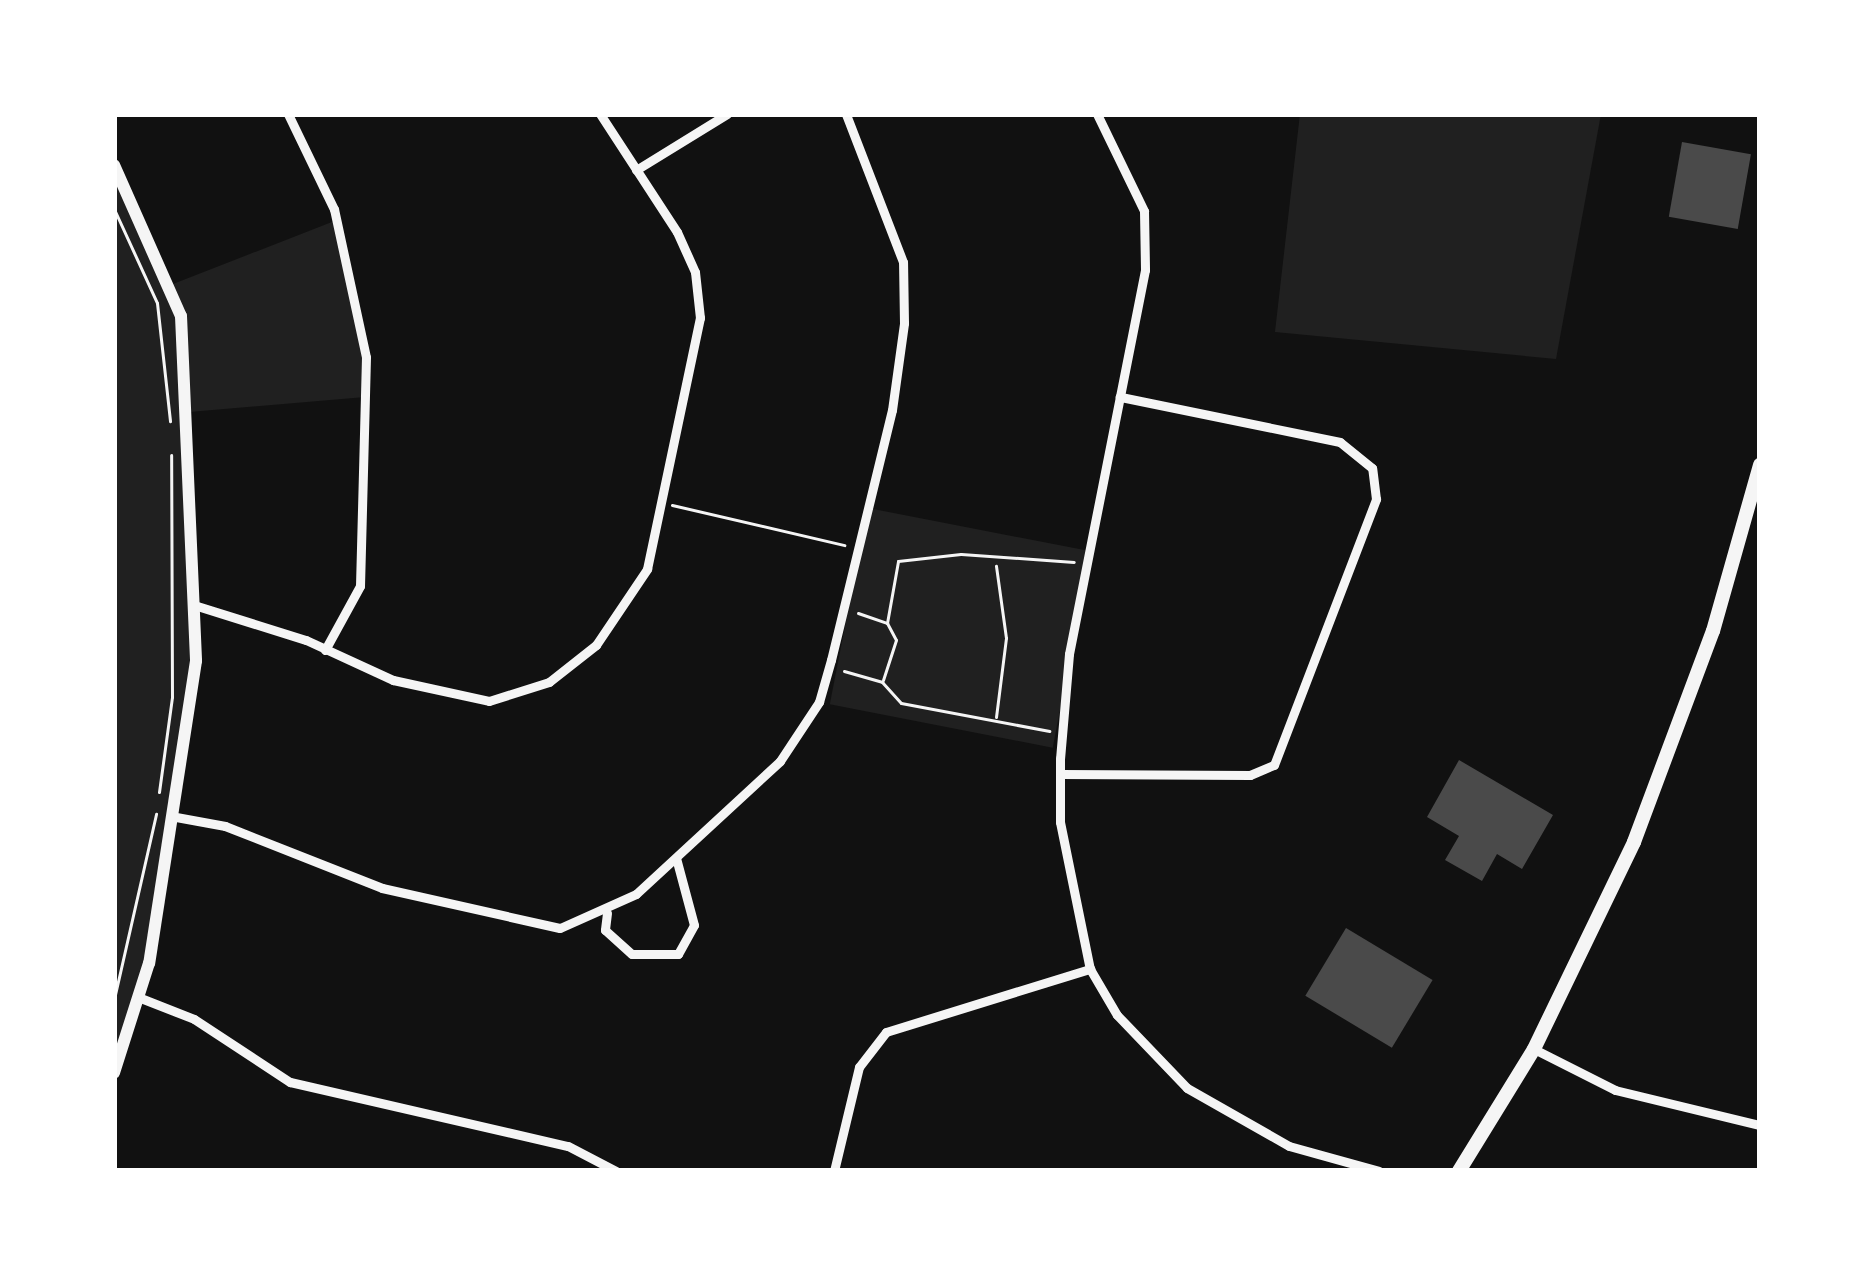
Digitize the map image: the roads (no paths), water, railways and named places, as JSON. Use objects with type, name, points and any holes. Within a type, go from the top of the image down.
[{"type":"main road","points":[[1459,1171],[1534,1049],[1658,783],[1760,465]]},
{"type":"street","points":[[288,114],[334,209],[365,357],[360,586],[325,650]]},
{"type":"street","points":[[194,605],[325,650],[393,680],[469,698],[509,698],[549,682],[596,644],[634,593],[664,503],[694,375],[698,290],[677,232],[600,114]]},
{"type":"street","points":[[636,170],[728,114]]},
{"type":"street","points":[[176,818],[225,826],[343,877],[510,922],[560,928],[607,913],[676,858],[780,761],[819,702],[860,549],[900,360],[904,275],[846,114]]},
{"type":"street","points":[[1097,114],[1144,211],[1145,270],[1088,564],[1063,733],[1060,822],[1090,969],[1118,1015],[1187,1088],[1289,1146],[1379,1171]]},
{"type":"street","points":[[114,165],[181,316],[194,605],[192,713],[176,818],[138,998],[114,1073]]},
{"type":"street","points":[[1061,774],[1250,775],[1274,765],[1376,499],[1372,468],[1340,442],[1120,398]]},
{"type":"street","points":[[607,913],[604,931],[632,954],[678,954],[694,925],[676,858]]},
{"type":"street","points":[[834,1171],[860,1067],[886,1032],[1090,969]]},
{"type":"street","points":[[138,998],[194,1019],[290,1082],[568,1146],[616,1171]]},
{"type":"street","points":[[1534,1049],[1615,1090],[1760,1125]]}]
